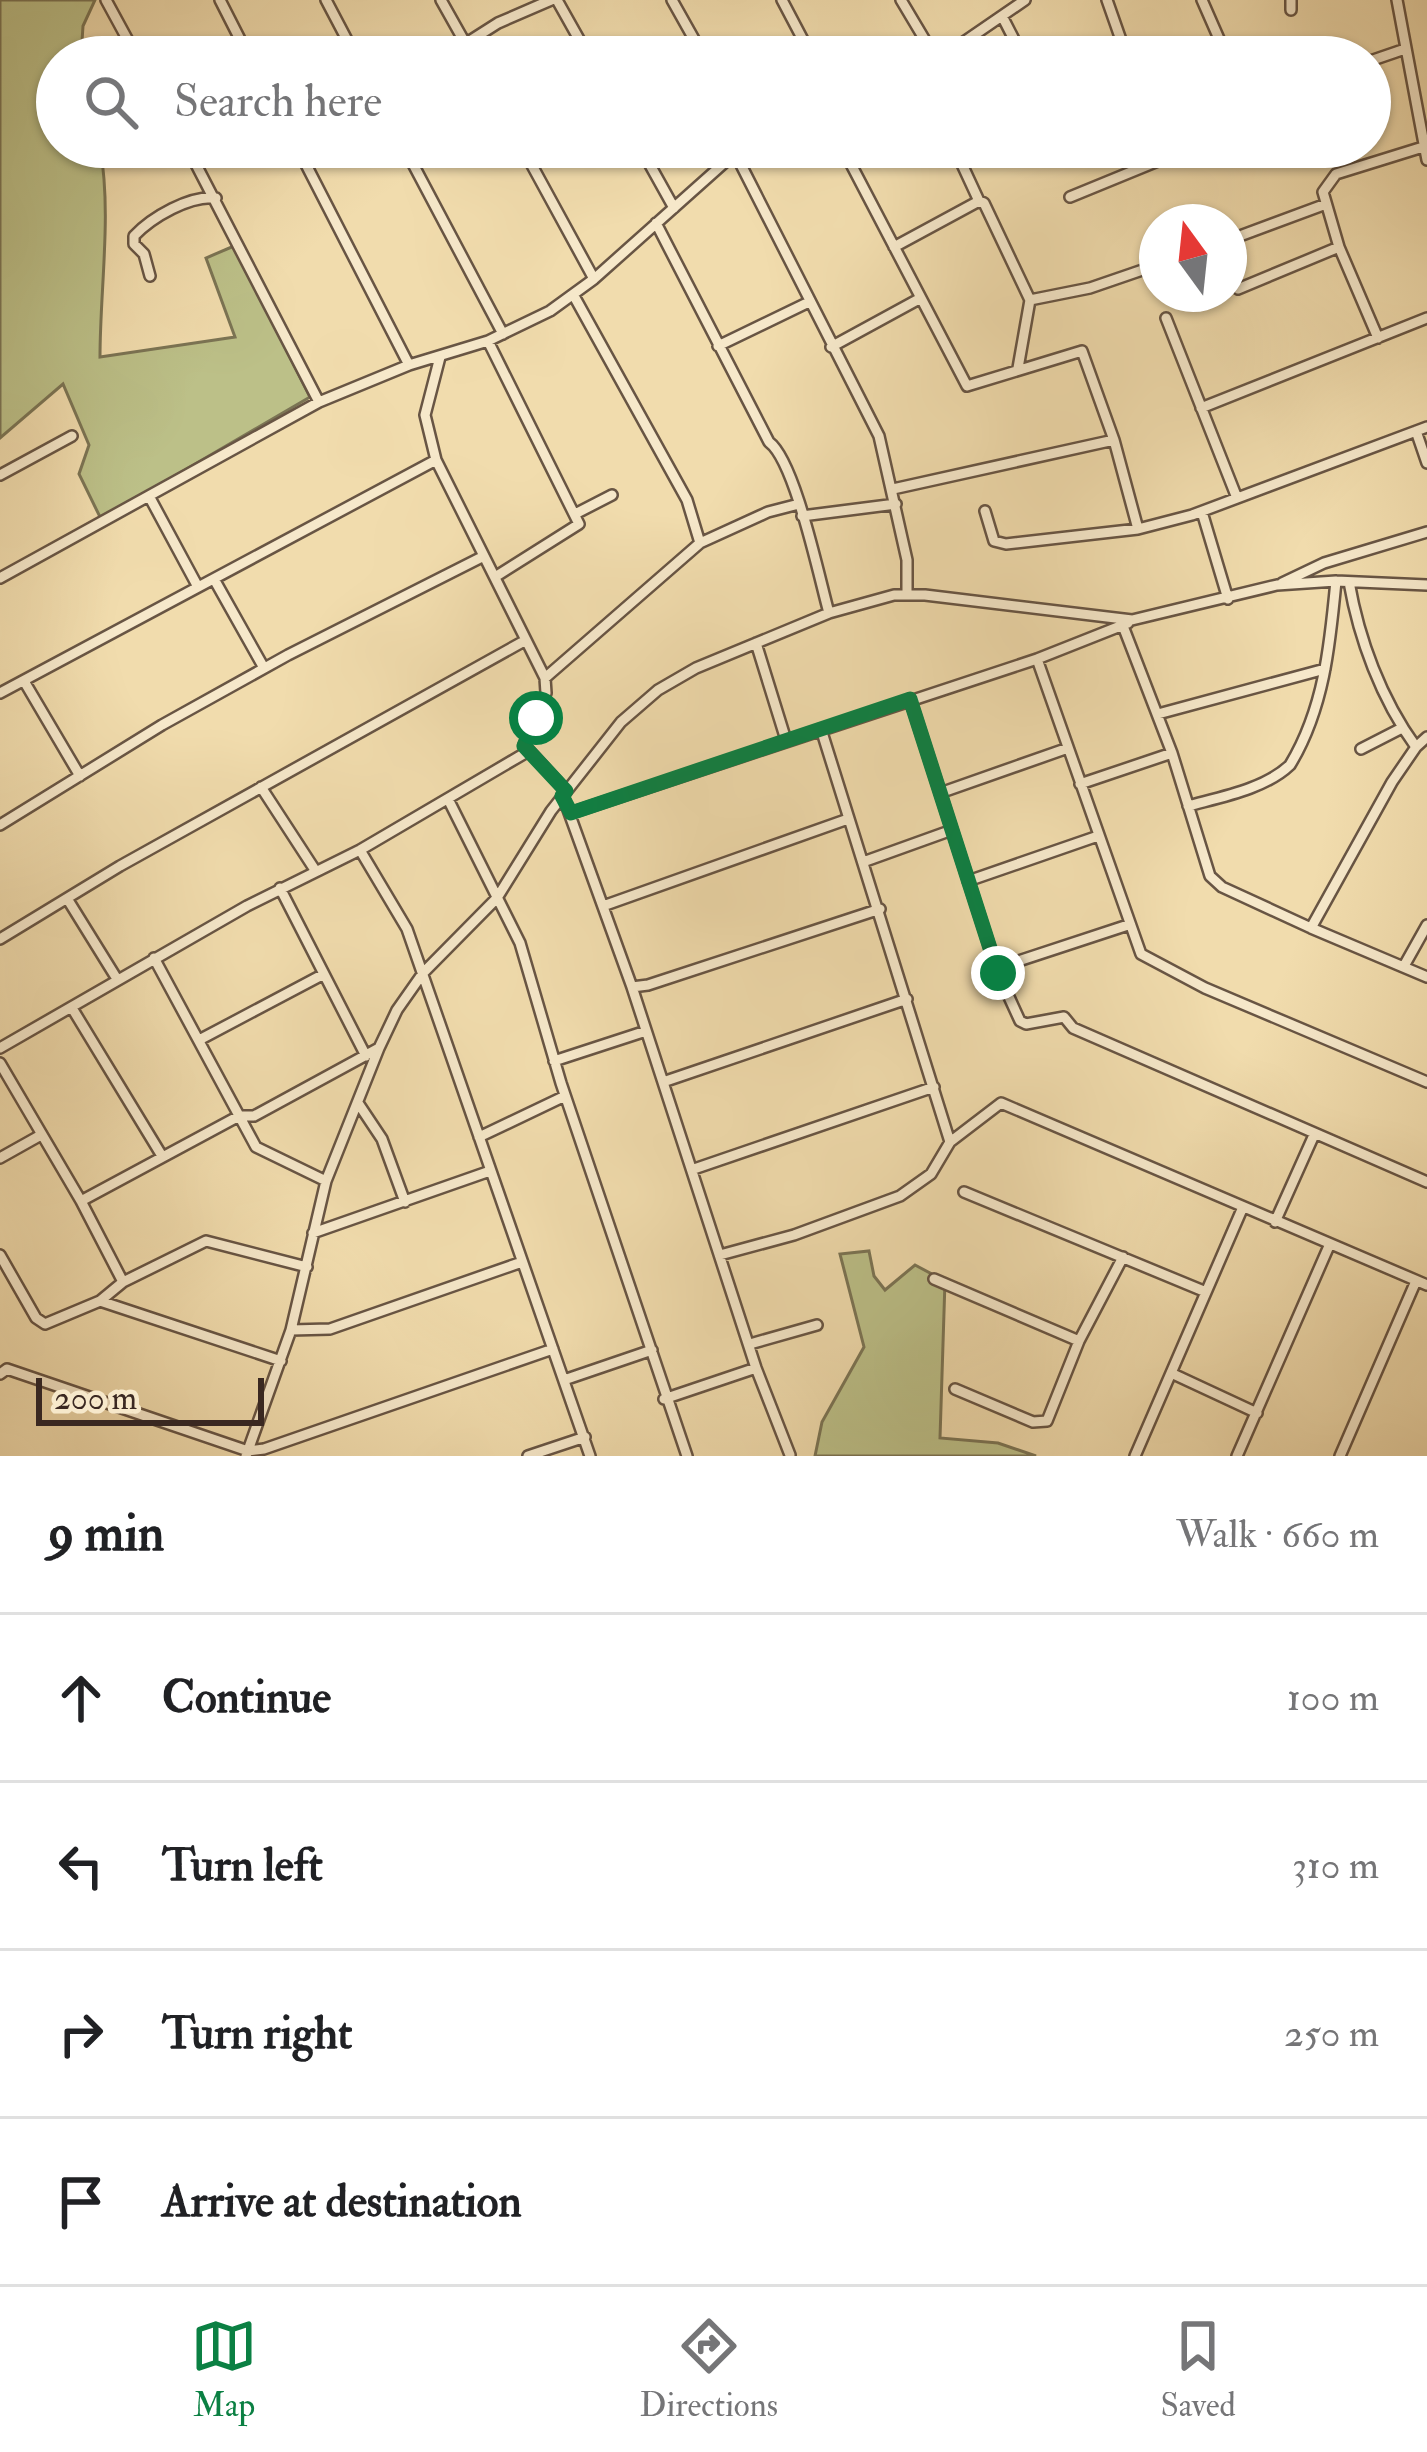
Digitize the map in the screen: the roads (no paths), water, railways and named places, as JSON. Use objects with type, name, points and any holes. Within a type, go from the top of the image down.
[{"type":"street","points":[[106,0],[126,36]]},
{"type":"street","points":[[220,0],[238,36]]},
{"type":"street","points":[[326,0],[345,36]]},
{"type":"street","points":[[441,0],[461,36]]},
{"type":"street","points":[[477,36],[498,22],[554,0],[576,36]]},
{"type":"street","points":[[672,0],[692,36]]},
{"type":"street","points":[[782,0],[801,36]]},
{"type":"street","points":[[901,0],[924,36]]},
{"type":"street","points":[[1106,0],[1119,36]]},
{"type":"street","points":[[1202,0],[1218,36]]},
{"type":"street","points":[[1397,0],[1427,160]]},
{"type":"street","points":[[971,36],[1019,2]]},
{"type":"street","points":[[1002,16],[1012,36]]},
{"type":"street","points":[[1391,54],[1405,50]]},
{"type":"street","points":[[1391,157],[1423,147]]},
{"type":"street","points":[[200,168],[319,402]]},
{"type":"street","points":[[308,168],[409,365]]},
{"type":"street","points":[[415,168],[503,334]]},
{"type":"street","points":[[533,168],[594,279]]},
{"type":"street","points":[[652,168],[674,208]]},
{"type":"street","points":[[0,578],[319,402],[409,365],[488,341],[574,296],[718,168]]},
{"type":"street","points":[[746,168],[879,436],[907,560],[907,594]]},
{"type":"street","points":[[853,168],[967,386],[1082,351],[1114,440],[1138,529]]},
{"type":"street","points":[[964,168],[1030,299],[1018,368]]},
{"type":"street","points":[[1070,196],[1129,168]]},
{"type":"street","points":[[1355,168],[1336,174],[1323,192],[1339,247],[1378,338]]},
{"type":"street","points":[[150,276],[134,236],[193,199],[216,198]]},
{"type":"street","points":[[894,247],[980,201]]},
{"type":"street","points":[[1247,233],[1327,204]]},
{"type":"street","points":[[656,223],[769,442],[778,450],[799,504],[829,613]]},
{"type":"street","points":[[1247,285],[1339,247]]},
{"type":"street","points":[[1030,299],[1090,288],[1139,271]]},
{"type":"street","points":[[574,296],[686,500],[700,543]]},
{"type":"street","points":[[831,347],[919,299]]},
{"type":"street","points":[[718,346],[809,302]]},
{"type":"street","points":[[1201,408],[1427,318]]},
{"type":"street","points":[[1166,319],[1237,498]]},
{"type":"street","points":[[488,341],[577,513],[577,527],[495,577]]},
{"type":"street","points":[[440,357],[424,416],[436,460],[545,678],[546,694],[525,739],[527,752],[564,794],[694,1169],[756,1368],[790,1455]]},
{"type":"street","points":[[985,511],[994,541],[1006,544],[1138,529],[1202,512],[1422,429],[1427,463]]},
{"type":"street","points":[[0,476],[72,436]]},
{"type":"street","points":[[893,489],[1114,440]]},
{"type":"street","points":[[0,693],[436,460]]},
{"type":"street","points":[[577,513],[612,495]]},
{"type":"street","points":[[149,496],[198,587]]},
{"type":"street","points":[[545,678],[700,543],[768,512],[799,504]]},
{"type":"street","points":[[802,516],[896,504]]},
{"type":"street","points":[[1202,512],[1228,598]]},
{"type":"street","points":[[571,813],[1037,658],[1128,623],[1277,585],[1324,563],[1427,532]]},
{"type":"street","points":[[0,825],[264,668],[484,556]]},
{"type":"street","points":[[214,579],[264,668]]},
{"type":"street","points":[[1188,806],[1228,795],[1290,765],[1317,705],[1342,582]]},
{"type":"street","points":[[1342,582],[1402,728],[1416,747]]},
{"type":"street","points":[[1277,585],[1427,585]]},
{"type":"street","points":[[247,1453],[291,1330],[326,1181],[397,1010],[423,973],[497,898],[564,794],[621,722],[658,690],[756,643],[829,613],[907,594],[1128,623]]},
{"type":"street","points":[[1128,623],[1196,838],[1215,882],[1427,976]]},
{"type":"street","points":[[0,939],[526,640]]},
{"type":"street","points":[[756,643],[786,740]]},
{"type":"street","points":[[1037,658],[1141,954],[1205,988],[1427,1082]]},
{"type":"street","points":[[1157,714],[1325,669]]},
{"type":"street","points":[[24,681],[80,776]]},
{"type":"street","points":[[910,699],[997,968],[1023,1023],[1064,1016],[1073,1028],[1427,1182]]},
{"type":"street","points":[[1361,749],[1402,728]]},
{"type":"street","points":[[820,729],[950,1142]]},
{"type":"street","points":[[1311,928],[1416,747],[1427,737]]},
{"type":"street","points":[[940,793],[1068,748]]},
{"type":"street","points":[[0,1048],[280,888],[360,850],[527,752]]},
{"type":"street","points":[[1080,784],[1172,754]]},
{"type":"street","points":[[261,787],[315,870]]},
{"type":"street","points":[[448,799],[520,943],[565,1096],[686,1456]]},
{"type":"street","points":[[602,906],[848,819]]},
{"type":"street","points":[[863,862],[952,830]]},
{"type":"street","points":[[968,880],[1097,836]]},
{"type":"street","points":[[360,850],[407,929],[590,1456]]},
{"type":"street","points":[[280,888],[366,1056]]},
{"type":"street","points":[[68,900],[117,980]]},
{"type":"street","points":[[634,993],[880,909]]},
{"type":"street","points":[[997,968],[1128,925]]},
{"type":"street","points":[[1404,966],[1427,925]]},
{"type":"street","points":[[154,958],[261,1152],[326,1181]]},
{"type":"street","points":[[201,1039],[322,975]]},
{"type":"street","points":[[663,1082],[907,999]]},
{"type":"street","points":[[72,1008],[162,1156]]},
{"type":"street","points":[[554,1061],[646,1031]]},
{"type":"street","points":[[82,1201],[239,1116],[254,1116],[380,1048]]},
{"type":"street","points":[[0,1063],[82,1201],[123,1282]]},
{"type":"street","points":[[694,1169],[934,1087]]},
{"type":"street","points":[[479,1137],[565,1096]]},
{"type":"street","points":[[358,1103],[382,1139],[405,1202]]},
{"type":"street","points":[[719,1255],[794,1235],[900,1196],[931,1174],[950,1142],[1000,1103],[1422,1283],[1340,1456]]},
{"type":"street","points":[[0,1158],[41,1135]]},
{"type":"street","points":[[1275,1222],[1314,1136]]},
{"type":"street","points":[[313,1233],[490,1172]]},
{"type":"street","points":[[964,1192],[1206,1292]]},
{"type":"street","points":[[1135,1456],[1243,1207]]},
{"type":"street","points":[[2,1260],[36,1318],[45,1324],[100,1301],[123,1282],[206,1241],[307,1268]]},
{"type":"street","points":[[1238,1456],[1329,1246]]},
{"type":"street","points":[[956,1388],[1042,1423],[1050,1417],[1079,1341],[1123,1257]]},
{"type":"street","points":[[291,1330],[330,1329],[522,1262]]},
{"type":"street","points":[[934,1279],[1079,1341]]},
{"type":"street","points":[[100,1301],[281,1360]]},
{"type":"street","points":[[750,1344],[817,1324]]},
{"type":"street","points":[[0,1374],[7,1369],[247,1453],[553,1349]]},
{"type":"street","points":[[564,1380],[652,1350]]},
{"type":"street","points":[[664,1399],[756,1368]]},
{"type":"street","points":[[1171,1373],[1257,1413]]},
{"type":"street","points":[[528,1456],[585,1437]]}]
